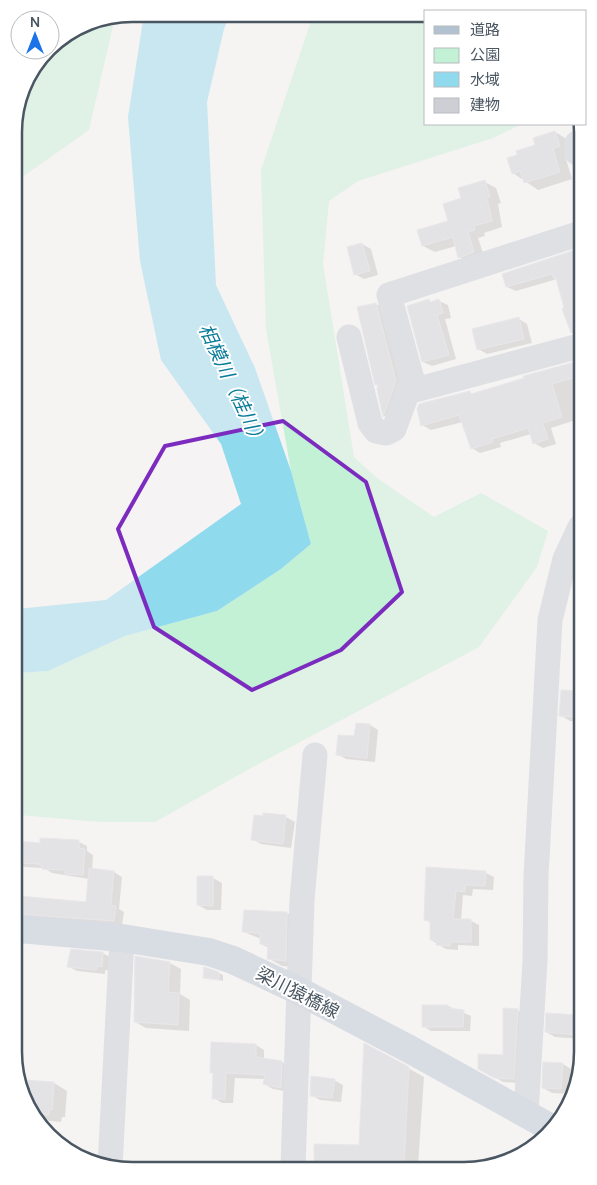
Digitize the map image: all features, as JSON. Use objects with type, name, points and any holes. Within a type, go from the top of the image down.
[{"type":"main road","name":"梁川猿橋線","points":[[22,929],[122,938],[209,952],[233,960],[299,991],[546,1125]]},
{"type":"street","points":[[574,235],[389,295],[415,390],[574,347]]},
{"type":"street","points":[[349,337],[370,423],[376,431],[386,433],[394,430],[412,380]]},
{"type":"street","points":[[526,1114],[535,961],[536,876],[550,620],[565,559],[574,540]]},
{"type":"street","points":[[293,1162],[302,900],[316,755]]},
{"type":"street","points":[[110,1160],[122,938]]},
{"type":"highlighted area","points":[[283,421],[366,482],[402,592],[341,650],[252,690],[154,627],[118,529],[165,446]]},
{"type":"green space","points":[[311,22],[424,22],[424,125],[520,125],[493,138],[358,181],[329,201],[323,264],[354,457],[377,478],[434,517],[481,493],[548,531],[537,567],[479,647],[251,768],[155,822],[100,822],[22,815],[22,673],[48,671],[125,636],[217,611],[281,569],[311,544],[291,471],[266,329],[261,170]]},
{"type":"green space","points":[[113,24],[89,130],[23,176],[23,126],[26,104],[41,72],[50,60],[60,60],[60,50],[78,37],[97,28]]},
{"type":"water","name":"相模川（桂川）","points":[[143,22],[227,22],[207,102],[216,285],[255,368],[291,471],[311,544],[281,569],[217,611],[125,636],[48,671],[22,673],[22,608],[106,600],[241,504],[221,444],[161,360],[140,261],[128,117]]},
{"type":"building","points":[[555,131],[560,146],[553,149],[560,172],[524,183],[520,171],[512,174],[507,158],[517,155],[516,151],[535,145],[533,138]]},
{"type":"building","points":[[485,180],[490,197],[487,198],[492,221],[474,226],[475,230],[468,232],[474,252],[458,258],[453,237],[422,246],[417,230],[448,221],[443,204],[461,198],[458,188]]},
{"type":"building","points":[[362,243],[370,271],[354,275],[347,247]]},
{"type":"building","points":[[574,250],[574,333],[571,333],[562,309],[564,308],[556,278],[554,279],[552,274],[506,287],[502,274]]},
{"type":"building","points":[[429,299],[430,302],[439,299],[443,313],[437,315],[449,355],[422,362],[407,306]]},
{"type":"building","points":[[376,303],[396,381],[383,417],[377,389],[378,385],[375,385],[357,307]]},
{"type":"building","points":[[519,317],[524,339],[477,350],[472,329]]},
{"type":"building","points":[[574,362],[574,377],[552,384],[562,417],[543,423],[548,439],[533,444],[528,428],[492,439],[493,442],[471,449],[459,415],[421,426],[417,409],[419,404],[470,391],[471,394],[524,378],[523,376]]},
{"type":"building","points":[[561,690],[574,691],[574,717],[559,716]]},
{"type":"building","points":[[356,723],[370,724],[367,758],[336,755],[338,735],[354,736]]},
{"type":"building","points":[[263,813],[286,815],[283,844],[251,840],[254,815],[263,816]]},
{"type":"building","points":[[40,838],[79,840],[79,848],[85,849],[83,875],[65,874],[65,870],[42,869],[42,866],[38,864],[22,863],[22,841],[40,843]]},
{"type":"building","points":[[426,867],[486,871],[485,886],[465,885],[465,892],[456,891],[453,919],[471,919],[471,942],[450,942],[450,946],[436,945],[437,940],[430,940],[430,921],[424,920]]},
{"type":"building","points":[[89,868],[114,871],[111,905],[116,906],[114,921],[22,914],[22,896],[86,902]]},
{"type":"building","points":[[197,876],[213,876],[213,906],[197,905]]},
{"type":"building","points":[[244,910],[287,912],[286,961],[267,959],[268,945],[260,944],[260,933],[242,932]]},
{"type":"building","points":[[71,949],[103,952],[102,967],[97,966],[96,970],[67,967]]},
{"type":"building","points":[[135,956],[170,962],[168,992],[179,993],[178,1025],[134,1022]]},
{"type":"building","points":[[204,967],[219,972],[219,980],[203,978]]},
{"type":"building","points":[[422,1005],[448,1005],[448,1008],[464,1010],[463,1027],[422,1027]]},
{"type":"building","points":[[503,1008],[518,1009],[514,1079],[494,1078],[478,1069],[478,1054],[503,1055]]},
{"type":"building","points":[[546,1013],[574,1015],[574,1035],[545,1032]]},
{"type":"building","points":[[211,1042],[256,1044],[256,1057],[282,1061],[281,1088],[263,1084],[265,1075],[226,1073],[225,1099],[212,1099],[213,1073],[210,1073]]},
{"type":"building","points":[[364,1043],[409,1067],[404,1162],[314,1162],[314,1144],[359,1145]]},
{"type":"building","points":[[543,1062],[563,1063],[561,1089],[542,1088]]},
{"type":"building","points":[[311,1076],[335,1079],[332,1098],[310,1096]]},
{"type":"building","points":[[26,1080],[54,1082],[52,1110],[49,1110],[49,1115],[41,1113],[28,1088]]}]
